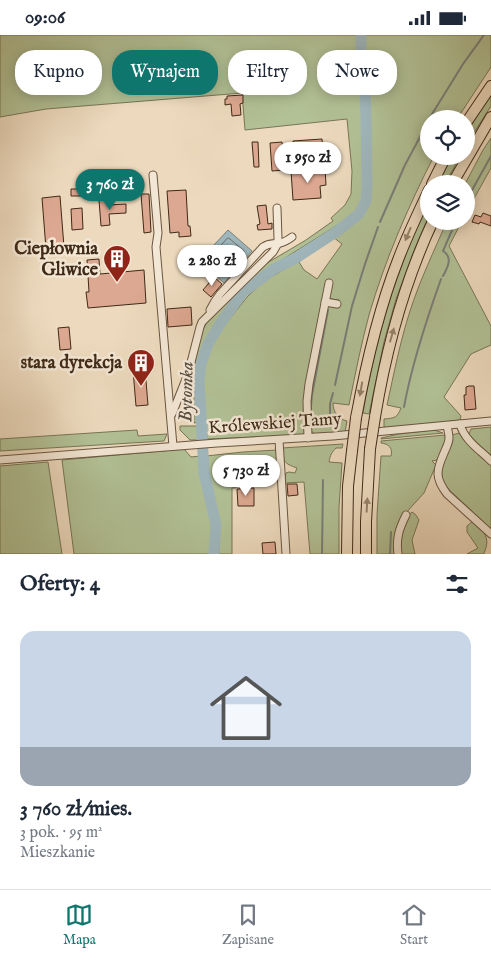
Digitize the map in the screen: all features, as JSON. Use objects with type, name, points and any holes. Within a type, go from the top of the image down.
[{"type":"highway","points":[[475,110],[491,86]]},
{"type":"highway","points":[[457,175],[491,117]]},
{"type":"highway","points":[[347,554],[348,486],[356,418],[363,381],[383,303],[397,261],[420,208]]},
{"type":"highway","points":[[366,554],[370,449],[381,379],[398,315],[415,264],[429,230]]},
{"type":"street","points":[[153,175],[158,233],[156,247],[173,446]]},
{"type":"street","points":[[171,416],[188,374],[201,325],[208,315],[266,259],[277,244],[279,230],[277,208]]},
{"type":"street","points":[[277,244],[285,242],[292,237]]},
{"type":"street","points":[[308,438],[308,392],[329,283]]},
{"type":"street","points":[[325,302],[337,304]]},
{"type":"street","name":"Królewskiej Tamy","points":[[0,460],[173,446],[308,438],[491,421]]},
{"type":"street","points":[[460,424],[465,436],[491,461]]},
{"type":"street","points":[[447,426],[448,443],[438,467],[439,481],[447,495],[491,534]]},
{"type":"street","points":[[279,440],[286,554]]},
{"type":"street","points":[[398,554],[397,536],[406,515]]},
{"type":"green space","points":[[0,35],[491,35],[491,67],[463,110],[420,110],[420,165],[430,165],[425,175],[420,175],[420,185],[406,214],[375,294],[349,405],[333,403],[337,415],[347,421],[345,432],[315,434],[311,431],[309,425],[309,400],[327,306],[339,306],[339,300],[324,298],[305,399],[306,430],[304,435],[207,439],[202,385],[209,351],[218,333],[248,296],[264,281],[290,266],[310,251],[312,252],[299,262],[304,270],[317,279],[342,244],[333,237],[342,233],[336,226],[269,268],[242,289],[213,328],[202,351],[197,375],[199,422],[194,423],[194,374],[191,372],[201,333],[208,320],[240,285],[262,266],[306,240],[333,221],[331,218],[345,205],[351,194],[352,171],[347,119],[245,130],[242,95],[307,95],[307,50],[228,50],[228,94],[218,95],[218,50],[112,50],[112,95],[218,95],[46,109],[0,117]]},
{"type":"green space","points":[[491,95],[491,106],[475,131],[475,119]]},
{"type":"green space","points":[[491,138],[491,168],[475,197],[475,175],[470,175]]},
{"type":"green space","points":[[447,165],[455,165],[450,175],[442,175]]},
{"type":"green space","points":[[420,220],[420,230],[423,230],[396,299],[384,342],[369,414],[363,413],[380,332],[406,253]]},
{"type":"green space","points":[[443,230],[457,230],[449,246],[491,326],[491,345],[471,354],[444,397],[461,416],[460,420],[392,428],[384,427],[384,419],[395,417],[401,408],[387,405],[410,311]]},
{"type":"green space","points":[[180,426],[200,426],[200,440],[190,440],[180,430]]},
{"type":"green space","points":[[491,427],[491,458],[468,436],[471,429]]},
{"type":"green space","points":[[137,430],[138,436],[167,434],[164,441],[0,451],[0,439]]},
{"type":"green space","points":[[434,430],[443,433],[381,439],[399,434]]},
{"type":"green space","points":[[460,433],[491,465],[491,529],[444,485],[441,471],[444,453],[451,435]]},
{"type":"green space","points":[[445,435],[446,442],[437,460],[432,461],[436,465],[424,493],[404,515],[395,554],[377,554],[377,515],[381,456],[391,456],[390,447],[381,443],[381,441]]},
{"type":"green space","points":[[343,444],[342,448],[336,448],[333,451],[329,462],[342,463],[339,507],[339,554],[310,554],[304,482],[285,483],[286,473],[295,473],[297,468],[285,461],[282,448]]},
{"type":"green space","points":[[184,449],[191,457],[201,456],[200,470],[213,526],[211,554],[74,554],[62,460]]},
{"type":"green space","points":[[277,450],[277,470],[268,472],[236,471],[236,488],[232,488],[232,554],[219,554],[219,520],[206,456]]},
{"type":"green space","points":[[48,462],[62,554],[0,554],[0,466]]},
{"type":"green space","points":[[412,512],[419,520],[412,540],[415,554],[399,554],[399,542],[404,522]]},
{"type":"green space","points":[[473,521],[485,535],[487,543],[484,554],[467,554],[478,548],[467,532],[467,526]]},
{"type":"water","points":[[228,230],[252,251],[224,283],[199,261]]},
{"type":"building","points":[[243,95],[243,103],[240,104],[241,115],[232,116],[231,104],[225,105],[227,96]]},
{"type":"building","points":[[322,139],[323,151],[294,153],[293,141]]},
{"type":"building","points":[[252,142],[258,142],[259,167],[254,167]]},
{"type":"building","points":[[282,142],[284,170],[272,171],[270,143]]},
{"type":"building","points":[[325,168],[326,185],[320,186],[321,198],[293,200],[291,171]]},
{"type":"building","points":[[90,179],[93,196],[71,196],[71,189],[84,189],[83,180]]},
{"type":"building","points":[[186,190],[188,226],[190,226],[191,236],[179,237],[179,232],[170,233],[167,191]]},
{"type":"building","points":[[141,194],[149,194],[151,232],[144,233]]},
{"type":"building","points":[[60,196],[64,247],[46,249],[42,198]]},
{"type":"building","points":[[99,200],[108,200],[108,205],[126,204],[126,213],[109,214],[110,225],[101,226]]},
{"type":"building","points":[[266,205],[268,224],[272,223],[272,229],[258,230],[257,225],[260,224],[257,206]]},
{"type":"building","points":[[82,208],[83,229],[72,230],[71,209]]},
{"type":"building","points":[[483,213],[491,216],[491,226],[480,222],[479,224],[475,223],[475,215],[481,217]]},
{"type":"building","name":"Ciepłownia Gliwice","points":[[99,259],[100,274],[144,270],[146,303],[88,308],[86,292],[89,292],[87,260]]},
{"type":"building","points":[[214,277],[222,284],[211,297],[203,290]]},
{"type":"building","points":[[191,307],[192,325],[168,327],[167,309]]},
{"type":"building","points":[[69,327],[71,349],[60,350],[58,328]]},
{"type":"building","name":"stara dyrekcja","points":[[145,369],[148,405],[136,406],[133,370]]},
{"type":"building","points":[[474,386],[476,409],[465,410],[464,395],[466,395],[466,387]]},
{"type":"building","points":[[287,484],[297,484],[298,495],[288,496]]},
{"type":"building","points":[[254,488],[254,506],[238,506],[237,489]]},
{"type":"building","points":[[275,542],[276,554],[263,554],[262,543]]},
{"type":"waterway","name":"Bytomka","points":[[214,554],[216,525],[204,472],[199,380],[201,364],[208,344],[243,292],[274,269],[296,258],[339,230],[359,214],[366,201],[366,115],[361,35]]},
{"type":"waterway","points":[[435,110],[463,64],[484,35]]},
{"type":"waterway","points":[[380,222],[405,165],[420,137]]},
{"type":"waterway","points":[[475,185],[491,156]]},
{"type":"waterway","points":[[335,385],[352,306],[378,227]]},
{"type":"waterway","points":[[443,276],[449,259],[443,251],[452,230]]},
{"type":"waterway","points":[[404,407],[420,342],[441,279]]},
{"type":"waterway","points":[[311,428],[312,395],[328,310]]},
{"type":"waterway","points":[[330,419],[330,404],[333,393]]},
{"type":"waterway","points":[[322,554],[323,480]]},
{"type":"waterway","points":[[390,554],[391,532]]},
{"type":"place","name":"Ciepłownia Gliwice","points":[[117,283]]},
{"type":"place","name":"stara dyrekcja","points":[[141,387]]}]
